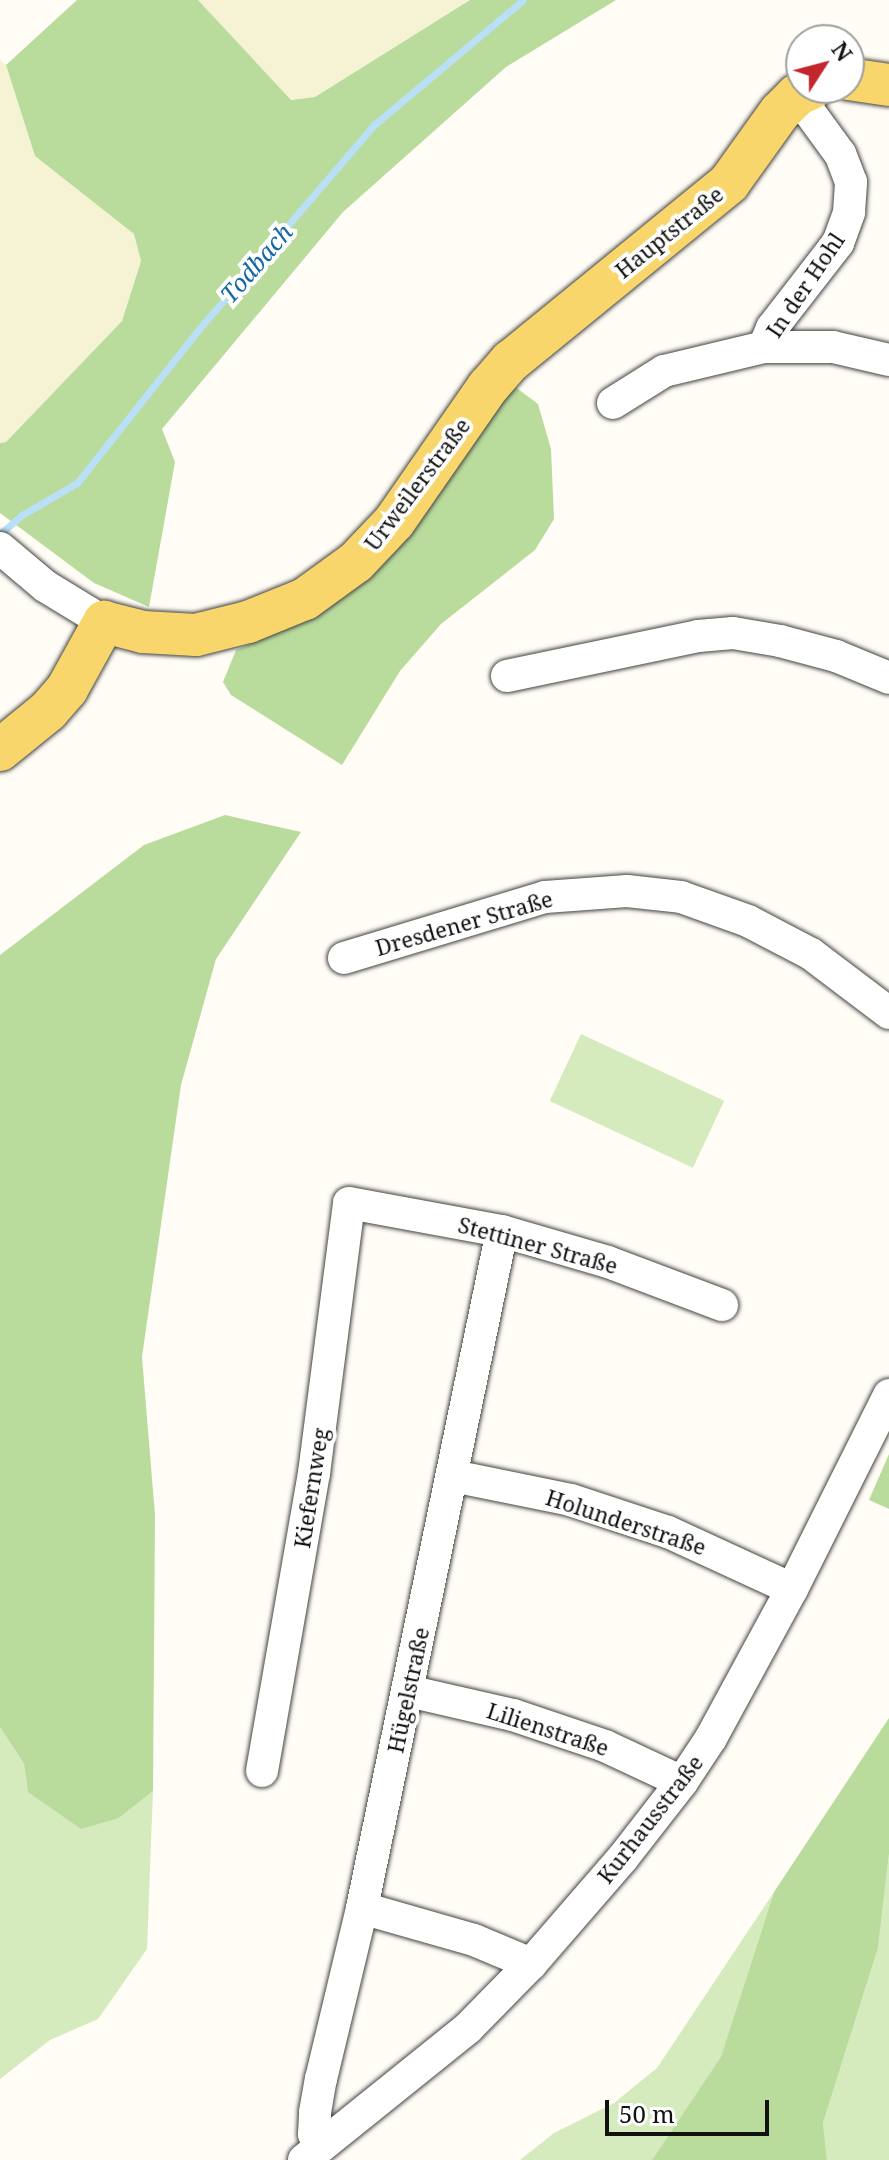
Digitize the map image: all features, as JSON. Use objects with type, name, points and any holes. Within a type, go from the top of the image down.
[{"type":"main road","points":[[865,81],[889,85]]},
{"type":"main road","name":"Hauptstraße","points":[[511,361],[729,183],[780,112],[790,104]]},
{"type":"main road","name":"Urweilerstraße","points":[[104,622],[143,632],[196,635],[248,622],[305,599],[356,562],[394,522],[488,387],[511,361]]},
{"type":"main road","points":[[0,748],[48,711],[67,689],[104,622]]},
{"type":"street","name":"In der Hohl","points":[[764,347],[772,328],[838,243],[849,212],[851,182],[840,154],[811,104]]},
{"type":"street","points":[[613,403],[664,371],[764,347],[833,347],[889,360]]},
{"type":"street","points":[[3,551],[45,586],[104,622]]},
{"type":"street","points":[[507,676],[698,636],[733,633],[780,641],[836,656],[889,678]]},
{"type":"street","name":"Dresdener Straße","points":[[344,958],[545,897],[627,891],[681,897],[748,921],[811,954],[889,1013]]},
{"type":"street","name":"Stettiner Straße","points":[[349,1203],[502,1231],[608,1262],[722,1305]]},
{"type":"street","name":"Kiefernweg","points":[[262,1771],[314,1473],[349,1203]]},
{"type":"street","name":"Hügelstraße","points":[[311,2154],[317,2101],[362,1908],[502,1231]]},
{"type":"street","name":"Kurhausstraße","points":[[311,2154],[468,2028],[531,1964],[622,1859],[682,1782],[711,1738],[792,1589],[889,1395]]},
{"type":"street","name":"Holunderstraße","points":[[453,1476],[571,1500],[668,1532],[792,1589]]},
{"type":"street","name":"Lilienstraße","points":[[408,1691],[513,1715],[605,1746],[682,1782]]},
{"type":"street","points":[[362,1908],[474,1940],[531,1964]]},
{"type":"shaded area","points":[[198,0],[470,0],[315,97],[290,100]]},
{"type":"shaded area","points":[[0,60],[6,65],[35,156],[134,234],[141,261],[122,321],[6,442],[0,443]]},
{"type":"green space","points":[[77,0],[198,0],[291,100],[315,97],[470,0],[616,0],[506,67],[343,212],[162,429],[175,462],[149,607],[94,583],[0,513],[0,443],[6,442],[122,321],[141,261],[134,234],[35,156],[6,65]]},
{"type":"green space","points":[[514,386],[538,404],[551,449],[554,519],[535,550],[441,624],[400,671],[342,765],[231,695],[223,682],[236,650],[314,617]]},
{"type":"green space","points":[[225,815],[301,832],[216,959],[181,1085],[142,1357],[155,1515],[153,1791],[119,1818],[81,1829],[28,1792],[24,1764],[0,1727],[0,955],[144,845]]},
{"type":"green space","points":[[581,1034],[724,1101],[693,1168],[550,1101]]},
{"type":"green space","points":[[889,1454],[889,1509],[869,1500]]},
{"type":"green space","points":[[889,1718],[889,1854],[878,1948],[823,2123],[827,2160],[652,2160],[721,2057],[774,1892]]},
{"type":"green space","points":[[0,1727],[24,1764],[28,1792],[119,1818],[153,1791],[147,1949],[98,2019],[50,2040],[0,2079]]},
{"type":"green space","points":[[889,1854],[889,2160],[827,2160],[823,2123],[878,1948]]},
{"type":"green space","points":[[774,1892],[721,2058],[652,2160],[520,2160],[554,2133],[614,2103],[657,2068]]},
{"type":"waterway","name":"Todbach","points":[[0,534],[22,515],[77,483],[199,329],[374,125],[523,0]]}]
